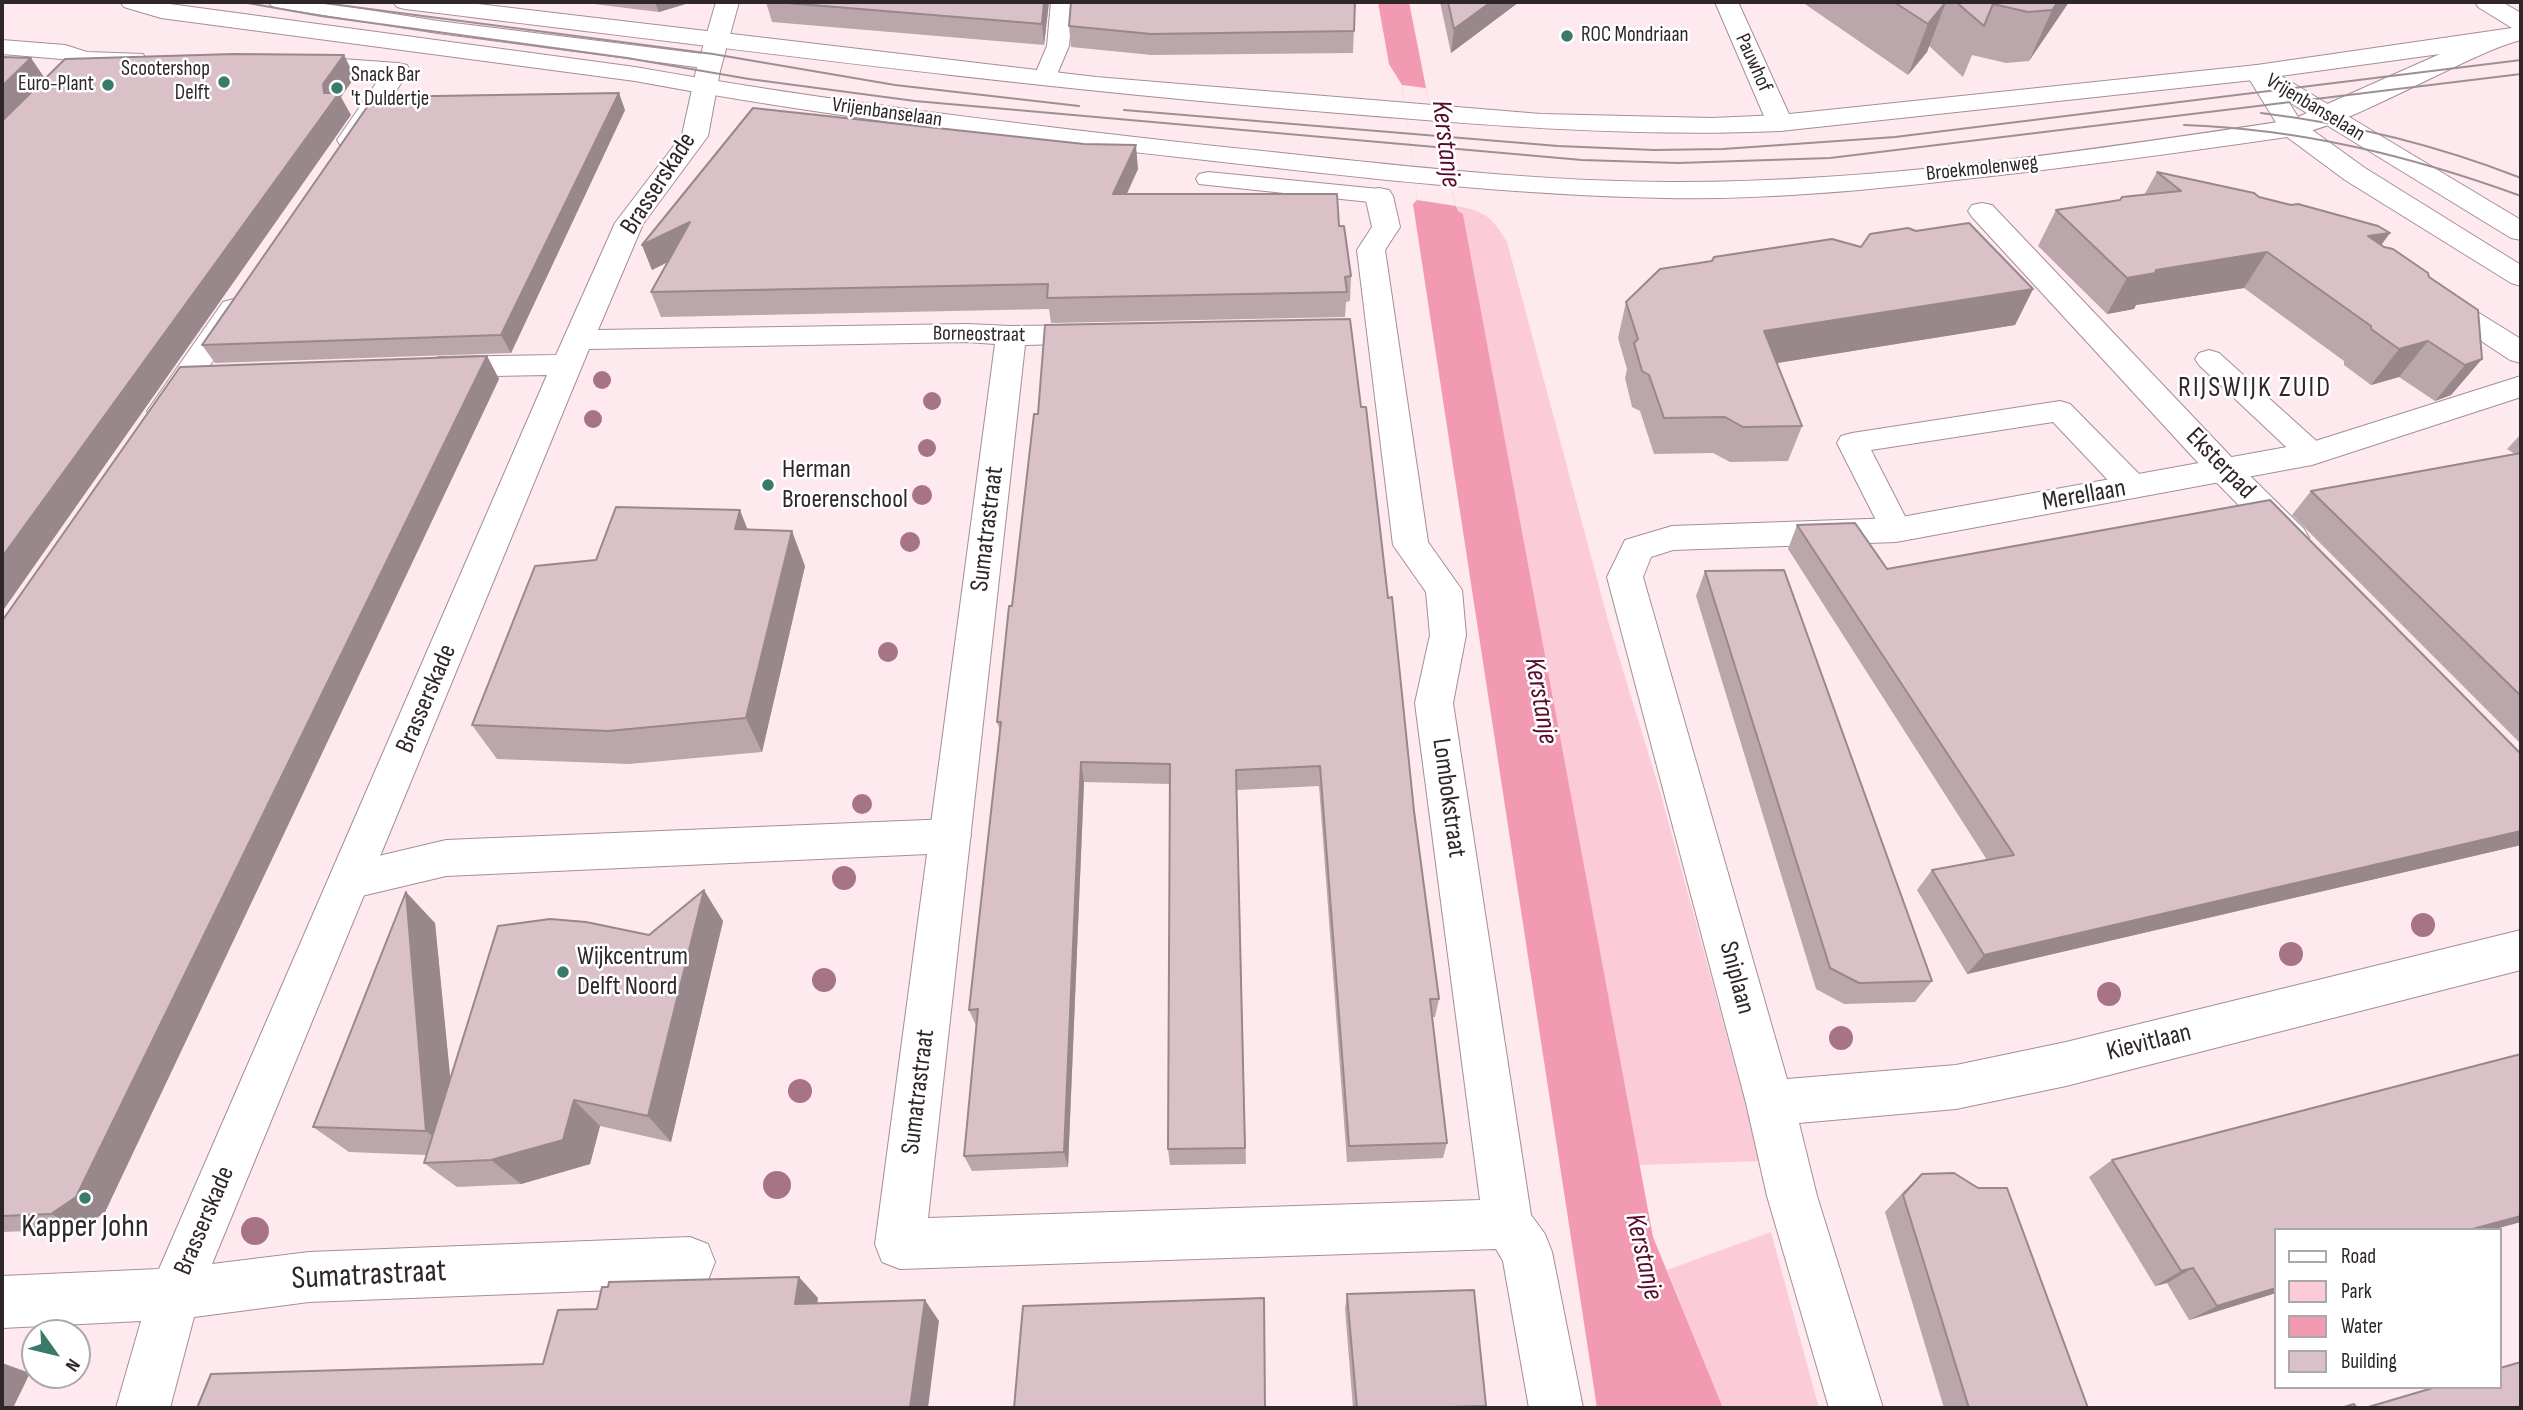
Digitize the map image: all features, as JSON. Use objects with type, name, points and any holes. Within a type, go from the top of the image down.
[{"type":"street","name":"Vrijenbanselaan","points":[[132,2],[161,11],[326,35],[635,74],[711,62],[1044,79],[1432,113]]},
{"type":"street","name":"Vrijenbanselaan","points":[[405,2],[711,62],[1027,132],[1349,168],[1449,175]]},
{"type":"street","name":"Brasserskade","points":[[143,1408],[174,1294],[573,352],[629,223],[695,136],[727,2]]},
{"type":"street","name":"Pauwhof","points":[[1726,2],[1780,123]]},
{"type":"street","points":[[2486,2],[2521,23]]},
{"type":"street","name":"Broekmolenweg","points":[[1432,113],[1582,124],[1712,126],[1780,123],[2257,72],[2495,39],[2521,33]]},
{"type":"street","name":"Vrijenbanselaan","points":[[326,35],[275,58],[398,69],[336,161]]},
{"type":"street","name":"Broekmolenweg","points":[[1449,175],[1541,184],[1666,190],[1828,186],[2120,154],[2292,128],[2328,116],[2458,53],[2495,39]]},
{"type":"street","points":[[2,47],[65,52],[85,59],[153,59]]},
{"type":"street","points":[[66,77],[85,59]]},
{"type":"street","name":"Vrijenbanselaan","points":[[2257,72],[2521,232]]},
{"type":"street","name":"Vrijenbanselaan","points":[[2257,72],[2292,128],[2355,174],[2521,277]]},
{"type":"street","name":"Lombokstraat","points":[[1379,196],[1386,228],[1371,250],[1367,328],[1411,545],[1444,590],[1448,635],[1434,703],[1508,1224],[1528,1252],[1556,1408]]},
{"type":"street","name":"Eksterpad","points":[[1982,211],[2225,471],[2314,560]]},
{"type":"street","points":[[148,433],[249,286]]},
{"type":"street","points":[[2417,287],[2521,353]]},
{"type":"street","name":"Borneostraat","points":[[415,368],[573,352],[967,332],[1012,336],[1121,334]]},
{"type":"street","name":"Sumatrastraat","points":[[1012,336],[900,1244],[1508,1224]]},
{"type":"street","points":[[187,377],[226,375]]},
{"type":"street","name":"Merellaan","points":[[1637,549],[1672,538],[1896,530],[2225,471],[2312,454],[2521,386]]},
{"type":"street","name":"Sniplaan","points":[[1637,549],[1625,577],[1770,1102],[1792,1196],[1856,1408]]},
{"type":"street","points":[[349,881],[446,858],[950,836]]},
{"type":"street","name":"Kievitlaan","points":[[1770,1102],[1956,1087],[2066,1064],[2521,950]]},
{"type":"street","name":"Sumatrastraat","points":[[2,1302],[174,1294],[309,1276],[690,1262]]},
{"type":"lane","name":"Vrijenbanselaan","points":[[279,2],[438,27],[711,62]]},
{"type":"lane","points":[[1044,79],[1058,46],[1062,2]]},
{"type":"lane","points":[[1208,179],[1379,196]]},
{"type":"lane","points":[[2209,359],[2312,454]]},
{"type":"lane","points":[[1896,530],[1852,443],[2060,411],[2133,487]]},
{"type":"green space","points":[[1456,206],[1487,216],[1507,242],[1609,624],[1661,795],[1761,1161],[1639,1165],[1463,214]]},
{"type":"green space","points":[[1771,1232],[1819,1408],[1723,1408],[1667,1270]]},
{"type":"water","name":"Kerstanje","points":[[1378,2],[1409,2],[1426,88],[1456,206],[1463,214],[1653,1237],[1723,1408],[1597,1408],[1413,204],[1417,200],[1402,85],[1389,64]]},
{"type":"pier","points":[[1402,85],[1426,88],[1456,206],[1417,200]]},
{"type":"building","points":[[775,2],[1044,2],[1042,24]]},
{"type":"building","points":[[1071,2],[1355,2],[1354,31],[1151,34],[1069,26]]},
{"type":"building","points":[[1448,2],[1491,2],[1454,29]]},
{"type":"building","points":[[1894,2],[1946,2],[1928,24]]},
{"type":"building","points":[[1956,2],[2058,2],[2052,10],[2028,12],[1993,4],[1984,26]]},
{"type":"building","points":[[234,54],[344,55],[323,84],[324,93],[339,93],[2,557],[2,121],[65,59]]},
{"type":"building","points":[[2,57],[31,58],[2,86]]},
{"type":"building","points":[[619,93],[501,335],[202,345],[374,97]]},
{"type":"building","points":[[753,108],[1084,144],[1136,145],[1113,194],[1337,194],[1339,226],[1344,226],[1351,276],[1345,277],[1347,292],[1047,298],[1048,284],[651,292],[690,222],[642,245]]},
{"type":"building","points":[[2157,172],[2254,193],[2259,197],[2291,205],[2298,204],[2378,226],[2390,233],[2368,236],[2384,247],[2393,249],[2478,310],[2482,359],[2465,365],[2428,341],[2399,349],[2267,252],[2156,270],[2155,273],[2127,278],[2056,210],[2120,200],[2122,197],[2181,191]]},
{"type":"building","points":[[1969,223],[2033,289],[1764,331],[1802,426],[1743,427],[1725,417],[1664,418],[1649,375],[1642,371],[1634,343],[1638,339],[1626,302],[1660,269],[1712,261],[1714,257],[1832,239],[1861,247],[1870,234]]},
{"type":"building","points":[[1350,319],[1361,407],[1366,407],[1388,598],[1392,597],[1414,811],[1439,999],[1430,999],[1447,1143],[1349,1146],[1320,766],[1236,770],[1245,1148],[1168,1149],[1170,764],[1081,762],[1064,1152],[964,1156],[978,1009],[969,1010],[1001,722],[997,722],[1034,414],[1038,414],[1045,325]]},
{"type":"building","points":[[487,356],[76,1197],[51,1214],[2,1216],[2,621],[180,367]]},
{"type":"building","points":[[2521,453],[2521,696],[2311,491]]},
{"type":"building","points":[[2270,500],[2521,754],[2521,831],[1984,955],[1932,870],[2014,855],[1797,525],[1855,523],[1887,569]]},
{"type":"building","points":[[616,507],[740,510],[735,529],[792,531],[746,718],[608,731],[472,725],[535,566],[596,560]]},
{"type":"building","points":[[1784,570],[1932,981],[1859,983],[1830,968],[1705,571]]},
{"type":"building","points":[[704,890],[648,1116],[574,1100],[563,1140],[491,1160],[424,1163],[498,926],[550,919],[586,922],[649,935]]},
{"type":"building","points":[[406,892],[426,1131],[313,1127]]},
{"type":"building","points":[[2521,1054],[2521,1216],[2476,1228],[2274,1228],[2274,1289],[2217,1306],[2193,1268],[2181,1271],[2112,1160]]},
{"type":"building","points":[[1954,1173],[1978,1188],[2007,1188],[2088,1408],[1969,1408],[1903,1195],[1922,1174]]},
{"type":"building","points":[[799,1277],[795,1304],[925,1300],[910,1408],[197,1408],[211,1374],[543,1364],[558,1310],[597,1309],[602,1287],[608,1287],[609,1282]]},
{"type":"building","points":[[1474,1290],[1486,1406],[1357,1408],[1347,1294]]},
{"type":"building","points":[[1264,1298],[1265,1408],[1014,1408],[1023,1306]]},
{"type":"building","points":[[2521,1362],[2521,1408],[2365,1408],[2429,1389],[2502,1389],[2502,1367]]},
{"type":"building","points":[[2354,1404],[2357,1408],[2341,1408]]},
{"type":"tram line","points":[[242,2],[321,16],[627,58],[749,79],[915,101],[1582,160],[1678,163],[1830,158],[2521,74]]},
{"type":"tram line","points":[[316,2],[713,54],[895,85],[1079,106]]},
{"type":"tram line","points":[[1124,110],[1558,146],[1654,150],[1723,149],[1895,137],[2521,60]]},
{"type":"tram line","points":[[2261,113],[2328,123],[2393,137],[2458,155],[2521,178]]},
{"type":"tram line","points":[[2184,125],[2271,132],[2356,147],[2439,169],[2521,196]]},
{"type":"place","name":"ROC Mondriaan","points":[[1567,36]]},
{"type":"place","name":"Scootershop Delft","points":[[224,82]]},
{"type":"place","name":"Euro-Plant","points":[[108,85]]},
{"type":"place","name":"Snack Bar 't Duldertje","points":[[337,88]]},
{"type":"place","name":"Herman Broerenschool","points":[[768,485]]},
{"type":"place","name":"Wijkcentrum Delft Noord","points":[[563,972]]},
{"type":"place","name":"Kapper John","points":[[85,1198]]},
{"type":"district","name":"RIJSWIJK ZUID","points":[[2255,389]]}]
